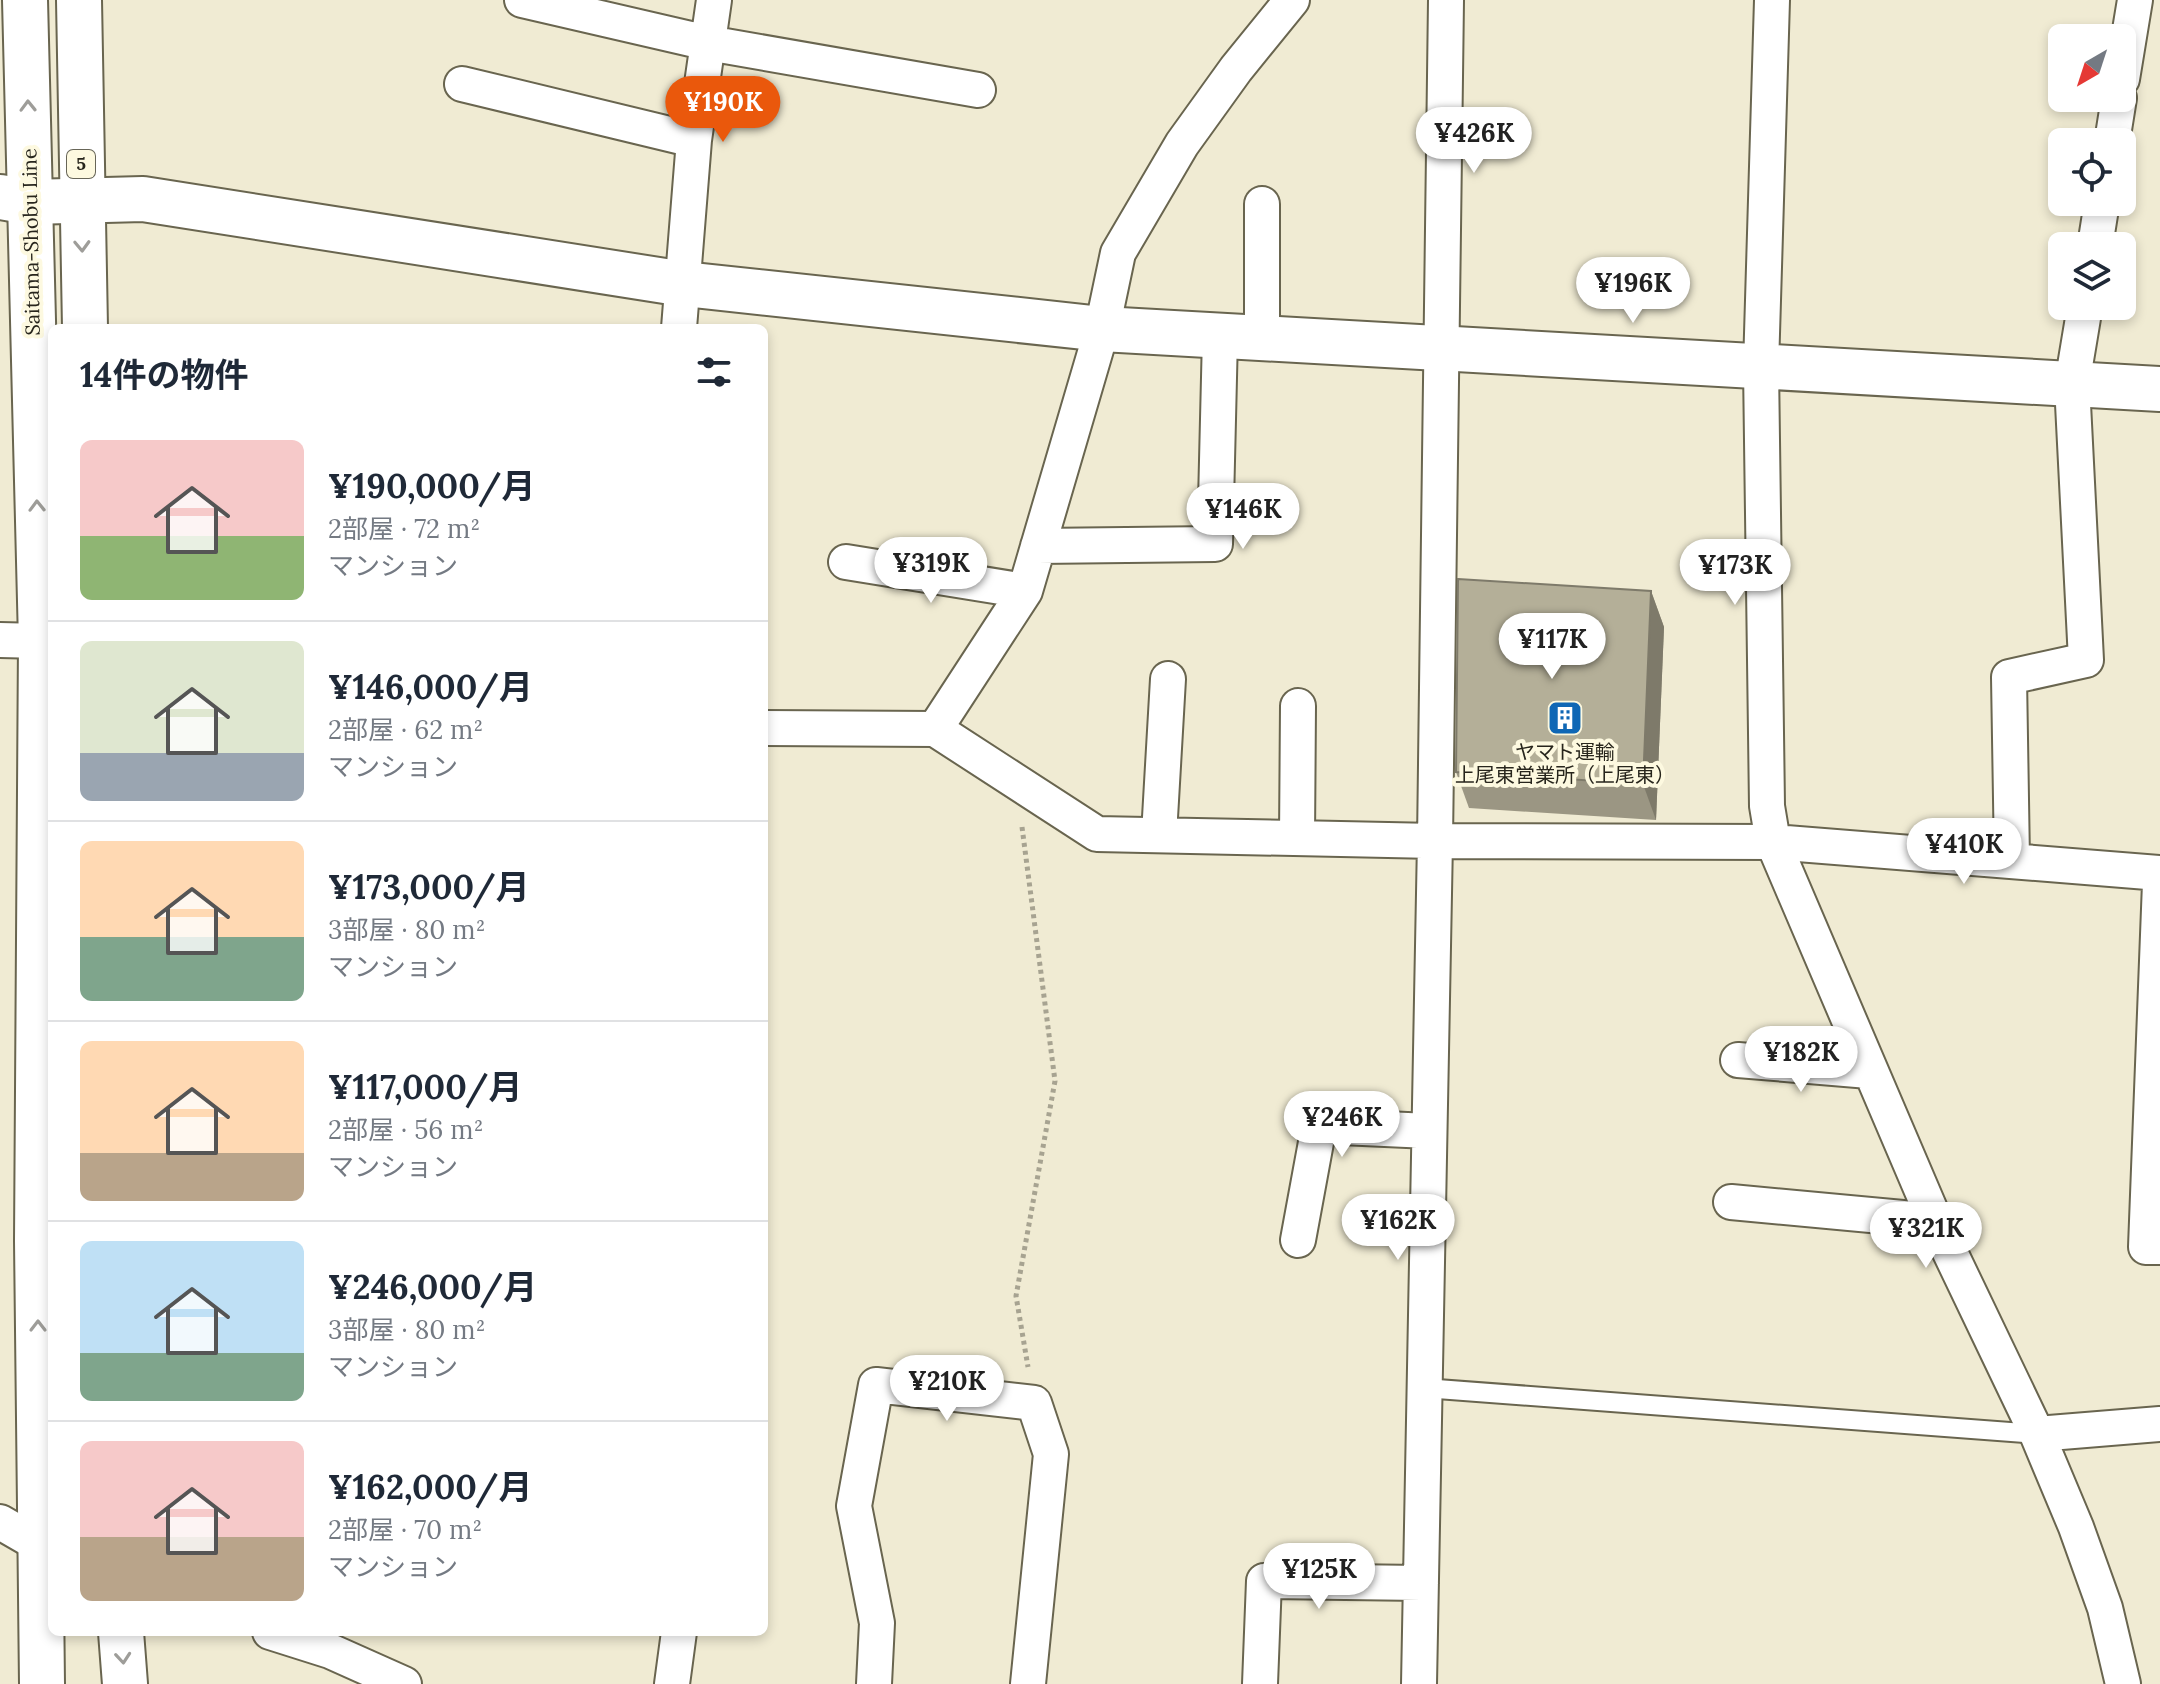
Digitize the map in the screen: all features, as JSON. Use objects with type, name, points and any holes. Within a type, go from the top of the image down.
[{"type":"street","name":"Saitama-Shobu Line","points":[[25,0],[15,200],[20,641],[37,1241],[42,1684]]},
{"type":"street","name":"5","points":[[79,0],[85,324]]},
{"type":"street","points":[[522,0],[708,43],[978,90]]},
{"type":"street","points":[[679,324],[694,140],[714,0]]},
{"type":"street","points":[[935,729],[1025,591],[1102,329],[1118,253],[1182,144],[1236,69],[1292,0]]},
{"type":"street","points":[[1419,1684],[1443,348],[1446,0]]},
{"type":"street","points":[[1772,0],[1761,367],[1767,806],[1773,842],[1935,1221],[2037,1434],[2076,1527],[2105,1608],[2123,1684]]},
{"type":"street","points":[[2131,24],[2135,0]]},
{"type":"street","points":[[462,84],[694,140]]},
{"type":"street","points":[[15,200],[143,199],[684,284],[1102,329],[2160,389]]},
{"type":"street","points":[[1038,546],[1215,544],[1241,337],[1262,204]]},
{"type":"street","points":[[2012,860],[2009,677],[2086,660],[2072,384],[2083,320]]},
{"type":"street","points":[[846,562],[1025,591]]},
{"type":"street","points":[[1159,835],[1168,679]]},
{"type":"street","points":[[1297,838],[1298,706]]},
{"type":"street","points":[[768,728],[935,729],[1097,834],[1435,841],[1773,842],[2160,873]]},
{"type":"street","points":[[2160,883],[2146,1247],[2160,1247]]},
{"type":"street","points":[[1738,1060],[1869,1071]]},
{"type":"street","points":[[1298,1240],[1319,1126],[1429,1131]]},
{"type":"street","points":[[1731,1202],[1935,1221]]},
{"type":"street","points":[[874,1684],[877,1623],[854,1506],[876,1385],[1034,1403],[1051,1454],[1028,1684]]},
{"type":"street","points":[[2037,1434],[2160,1424]]},
{"type":"street","points":[[0,1522],[40,1545]]},
{"type":"street","points":[[1260,1684],[1264,1581],[1421,1583]]},
{"type":"street","points":[[121,1636],[125,1684]]},
{"type":"street","points":[[283,1636],[330,1651],[404,1684]]},
{"type":"street","points":[[672,1684],[678,1636]]},
{"type":"lane","points":[[1424,1388],[2037,1434]]},
{"type":"path","points":[[1016,781],[1055,1081],[1016,1296],[1034,1403]]},
{"type":"building","name":"ヤマト運輸 上尾東営業所（上尾東）","points":[[1458,579],[1651,591],[1643,784],[1456,772]]},
{"type":"place","name":"ヤマト運輸 上尾東営業所（上尾東）","points":[[1565,718]]}]
